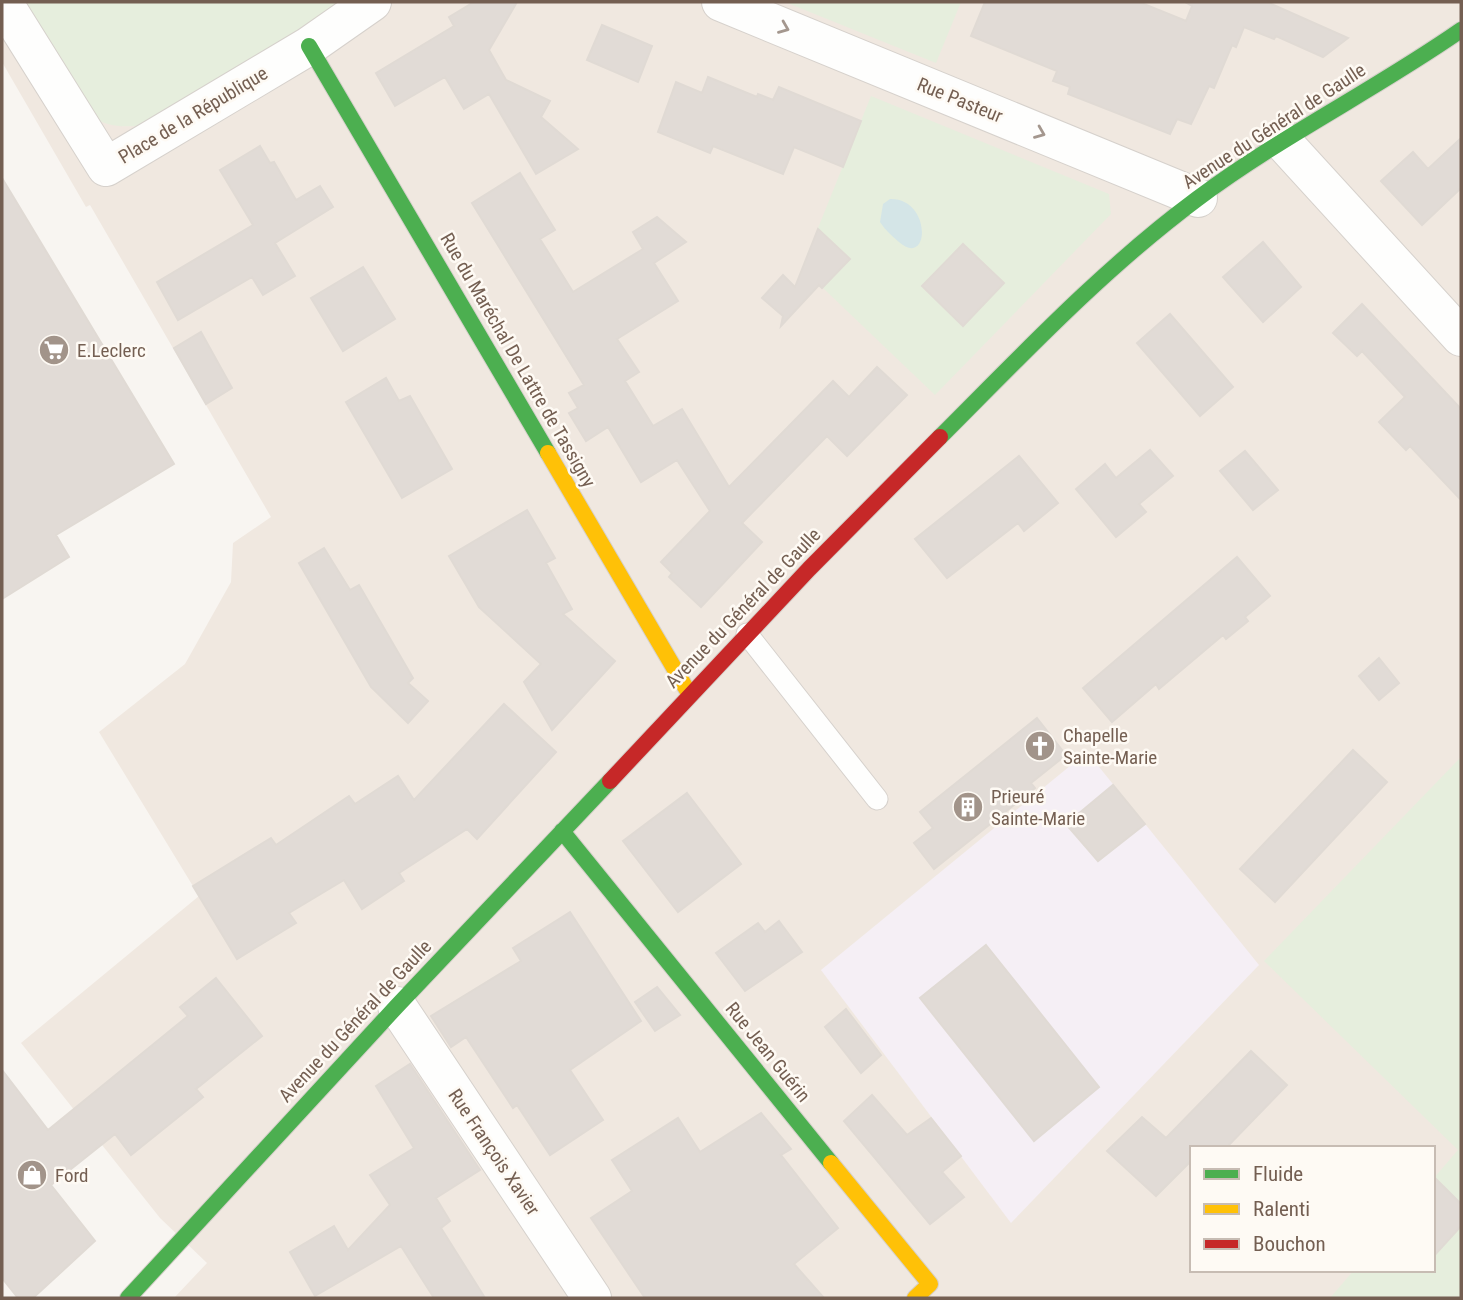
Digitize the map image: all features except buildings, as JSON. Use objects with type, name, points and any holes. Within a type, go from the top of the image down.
[{"type":"main road","name":"Avenue du Général de Gaulle","points":[[128,1298],[397,1006],[747,634],[1068,308],[1125,256],[1198,198],[1282,141],[1418,60],[1461,30]]},
{"type":"main road","name":"Rue du Maréchal De Lattre de Tassigny","points":[[309,46],[690,695]]},
{"type":"main road","name":"Rue Jean Guérin","points":[[562,831],[930,1284],[915,1298]]},
{"type":"street","name":"Place de la République","points":[[3,2],[106,167],[309,46],[372,2]]},
{"type":"street","name":"Rue Pasteur","points":[[721,2],[1198,198]]},
{"type":"street","points":[[1282,141],[1461,337]]},
{"type":"street","name":"Rue François Xavier","points":[[397,1006],[592,1298]]},
{"type":"lane","points":[[747,634],[877,799]]},
{"type":"shaded area","points":[[2,2],[1461,2],[1461,1298],[174,1298],[207,1263],[160,1218],[21,1043],[199,896],[99,732],[185,664],[231,582],[233,543],[271,517],[90,205],[86,207],[2,62]]},
{"type":"shaded area","points":[[890,199],[904,202],[913,209],[919,219],[922,230],[917,247],[909,248],[899,242],[880,222],[883,204]]},
{"type":"shaded area","points":[[1087,752],[1259,965],[1011,1223],[821,970]]},
{"type":"green space","points":[[17,2],[349,2],[137,126],[117,126],[88,115]]},
{"type":"green space","points":[[785,2],[961,2],[936,63]]},
{"type":"green space","points":[[871,96],[1109,194],[1111,214],[935,395],[802,268]]},
{"type":"green space","points":[[1461,757],[1461,1298],[1330,1298],[1352,1272],[1435,1272],[1435,1177],[1458,1150],[1264,961]]},
{"type":"traffic: fast","points":[[940,437],[1064,313],[1162,226],[1262,154],[1461,30]]},
{"type":"traffic: fast","points":[[309,46],[548,453]]},
{"type":"traffic: fast","points":[[128,1298],[397,1006],[610,781]]},
{"type":"traffic: fast","points":[[562,831],[831,1163]]},
{"type":"traffic: slow","points":[[548,453],[690,695]]},
{"type":"traffic: slow","points":[[831,1163],[930,1284],[915,1298]]},
{"type":"traffic: jam","points":[[610,781],[809,569],[940,437]]},
{"type":"place","name":"E.Leclerc","points":[[54,350]]},
{"type":"place","name":"Chapelle Sainte-Marie","points":[[1040,746]]},
{"type":"place","name":"Prieuré Sainte-Marie","points":[[968,807]]},
{"type":"place","name":"Ford","points":[[32,1175]]}]
